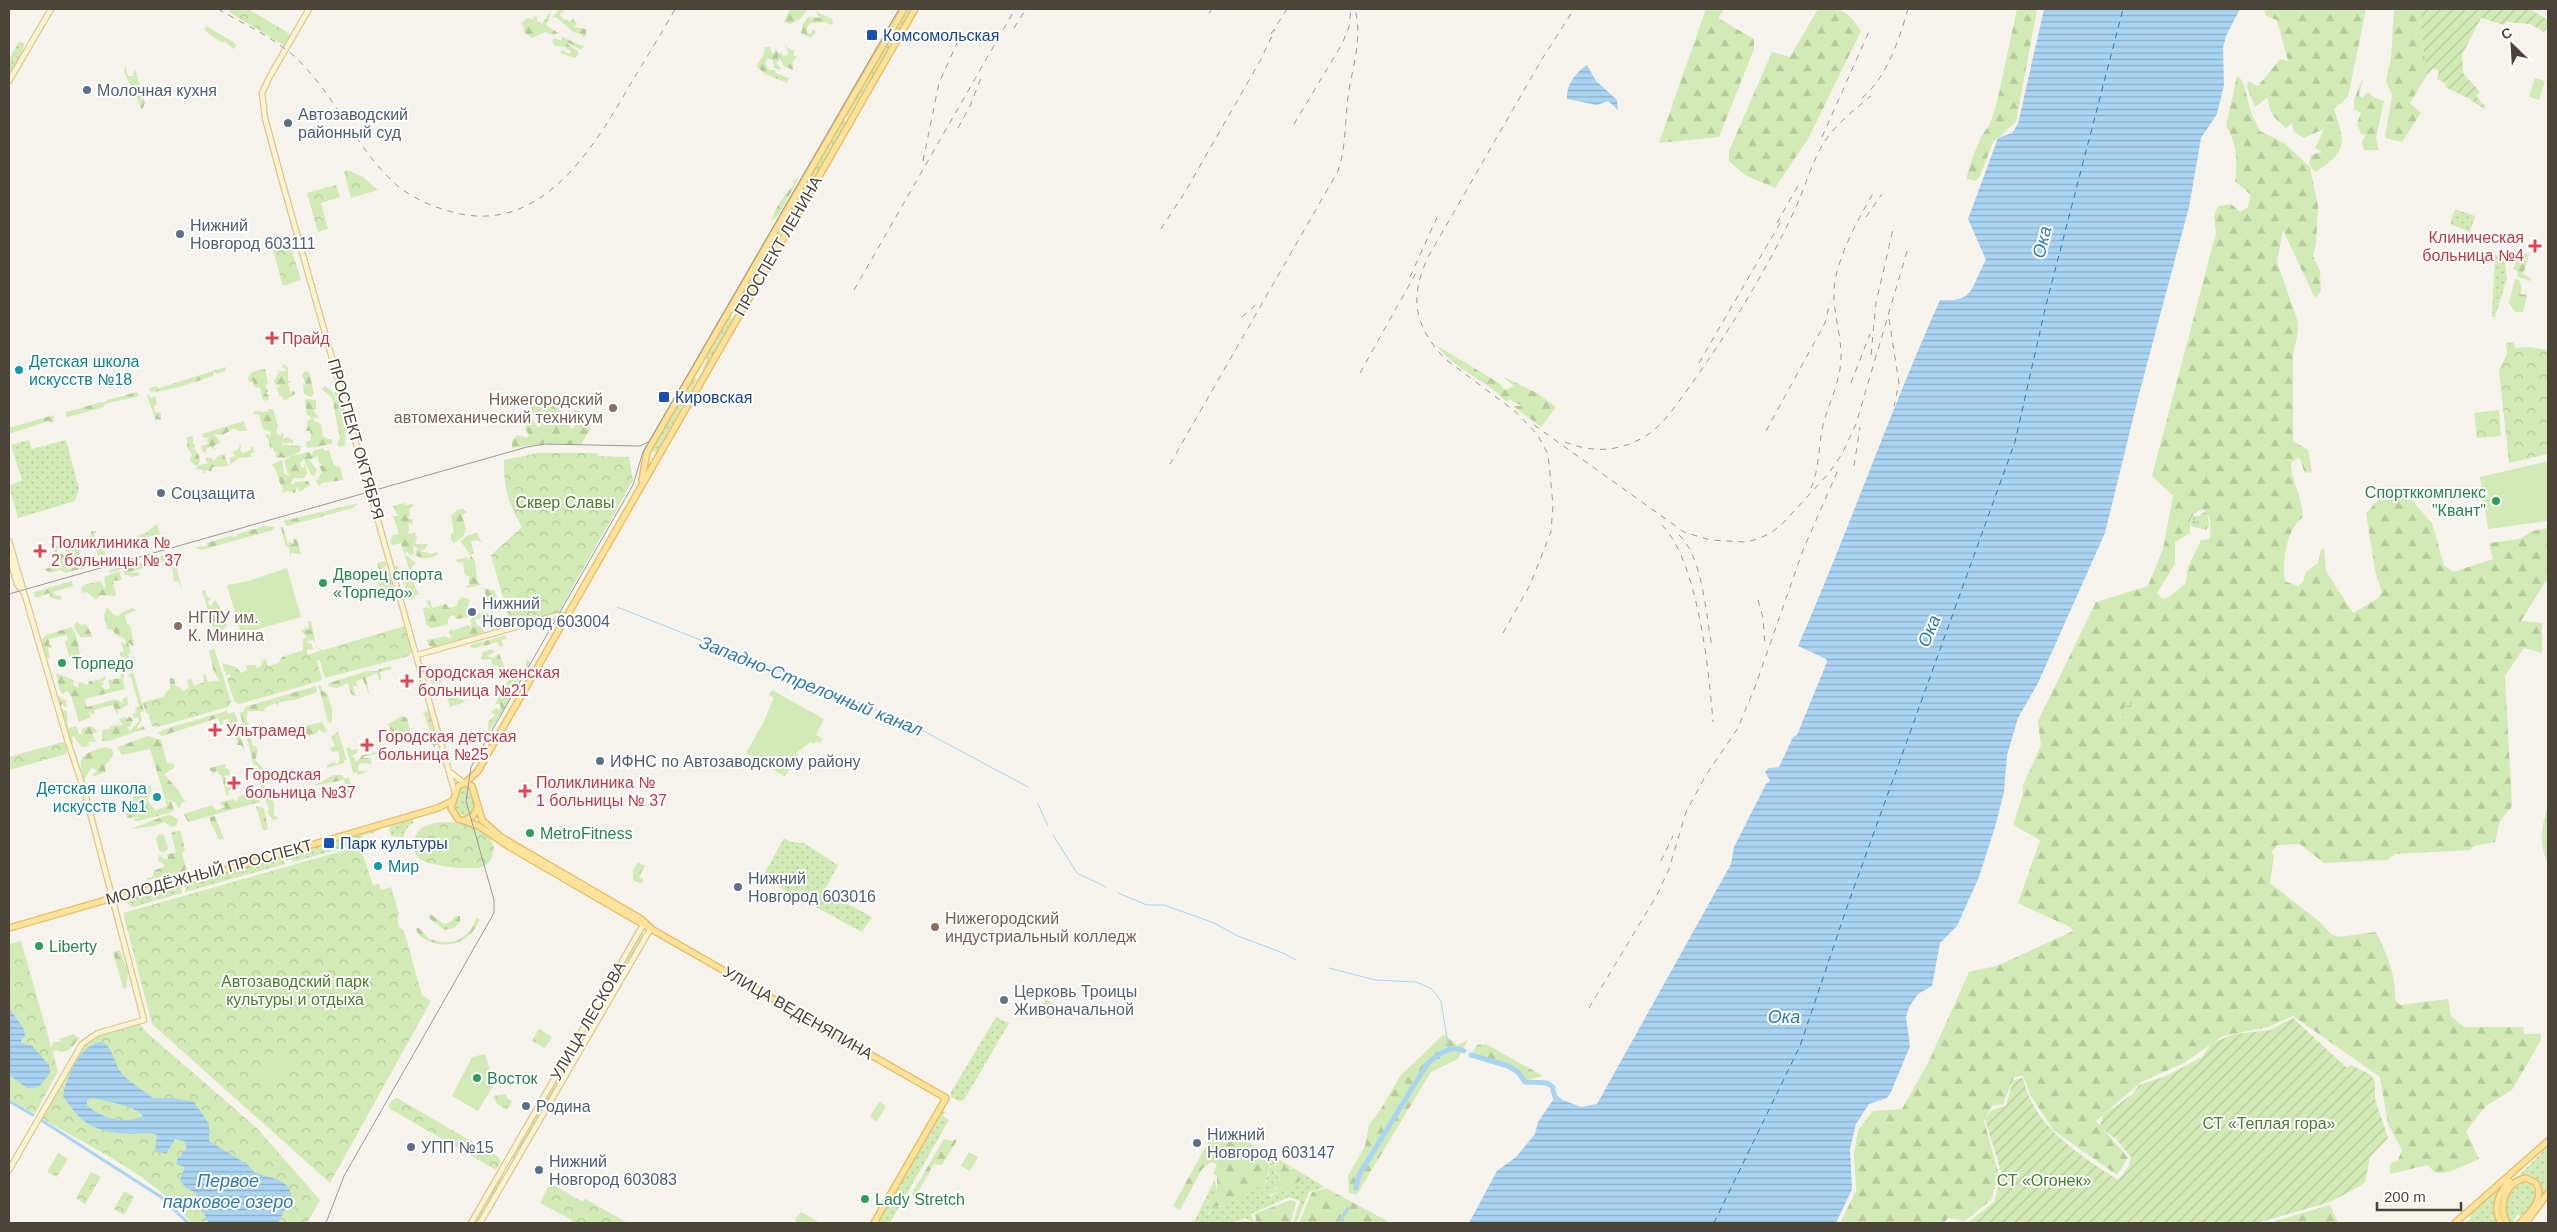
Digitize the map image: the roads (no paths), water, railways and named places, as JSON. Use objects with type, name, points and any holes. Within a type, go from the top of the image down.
[{"type":"main road","points":[[9,81],[51,9]]},
{"type":"main road","name":"ПРОСПЕКТ ОКТЯБРЯ","points":[[309,9],[262,93],[265,118],[451,773],[455,793]]},
{"type":"main road","name":"ПРОСПЕКТ ЛЕНИНА","points":[[641,483],[647,452],[904,9]]},
{"type":"main road","name":"ПРОСПЕКТ ЛЕНИНА","points":[[465,783],[476,773],[915,9]]},
{"type":"main road","points":[[842,116],[850,120]]},
{"type":"main road","points":[[733,305],[740,311]]},
{"type":"main road","points":[[695,371],[704,376]]},
{"type":"main road","points":[[9,541],[67,739],[85,793],[114,898],[144,1020],[98,1033],[82,1044],[9,1170]]},
{"type":"main road","points":[[9,556],[17,584],[25,593]]},
{"type":"main road","points":[[417,655],[558,615],[565,616]]},
{"type":"main road","points":[[438,808],[464,820],[473,816],[477,808],[475,790],[470,784],[465,783],[451,773]]},
{"type":"main road","name":"ПРОСПЕКТ ЛЕНИНА","points":[[475,790],[476,773]]},
{"type":"main road","points":[[453,814],[455,793],[458,786],[465,783]]},
{"type":"main road","name":"МОЛОДЁЖНЫЙ ПРОСПЕКТ","points":[[9,928],[114,898],[194,879],[438,808],[453,801]]},
{"type":"main road","name":"УЛИЦА ВЕДЕНЯПИНА","points":[[477,808],[482,820],[501,837],[650,928],[946,1098],[874,1223]]},
{"type":"main road","name":"УЛИЦА ВЕДЕНЯПИНА","points":[[464,820],[479,826],[508,846],[644,923]]},
{"type":"main road","name":"УЛИЦА ЛЕСКОВА","points":[[471,1223],[644,923]]},
{"type":"main road","name":"УЛИЦА ЛЕСКОВА","points":[[480,1223],[650,928]]},
{"type":"main road","points":[[600,1000],[607,1004]]},
{"type":"main road","points":[[2455,1223],[2517,1171],[2548,1141]]},
{"type":"main road","points":[[507,1160],[514,1164]]},
{"type":"main road","points":[[2501,1223],[2496,1212],[2500,1192],[2517,1171]]},
{"type":"main road","points":[[499,1175],[505,1180]]},
{"type":"main road","points":[[2507,1223],[2502,1210],[2504,1198],[2517,1181],[2526,1178],[2536,1183],[2540,1195],[2522,1223]]},
{"type":"main road","points":[[2522,1223],[2548,1193]]},
{"type":"water","name":"Ока","points":[[2044,9],[2240,9],[2226,36],[2223,48],[2224,85],[2217,114],[2201,138],[2189,207],[2138,398],[2105,533],[2038,683],[2018,718],[2007,755],[2004,792],[1979,877],[1957,926],[1940,943],[1932,986],[1918,994],[1909,1007],[1906,1017],[1910,1046],[1891,1092],[1887,1098],[1869,1104],[1856,1124],[1850,1149],[1852,1189],[1836,1223],[1469,1223],[1497,1171],[1516,1157],[1535,1134],[1538,1122],[1555,1097],[1581,1107],[1597,1104],[1731,864],[1734,847],[1766,784],[1770,781],[1765,772],[1769,768],[1779,767],[1793,737],[1797,735],[1827,662],[1826,659],[1798,646],[1903,386],[1940,300],[1960,299],[1966,295],[1971,290],[1986,260],[1968,219],[1998,138],[2012,133],[2018,124]]},
{"type":"water","points":[[1587,65],[1596,81],[1617,100],[1618,110],[1608,101],[1597,105],[1567,99],[1568,89],[1572,80]]},
{"type":"water","points":[[9,1008],[24,1029],[25,1036],[21,1043],[31,1045],[49,1065],[50,1073],[39,1087],[27,1088],[9,1075]]},
{"type":"water","name":"Первое парковое озеро","points":[[101,1042],[105,1044],[111,1051],[120,1071],[131,1082],[153,1098],[173,1098],[194,1102],[209,1124],[209,1141],[248,1165],[254,1172],[277,1179],[286,1185],[292,1197],[278,1223],[209,1223],[199,1205],[196,1193],[186,1188],[180,1180],[185,1167],[176,1164],[178,1158],[187,1148],[184,1141],[175,1139],[166,1154],[155,1150],[157,1135],[107,1131],[90,1125],[83,1120],[63,1096],[67,1080],[75,1063],[93,1044]],"holes":[[[92,1098],[128,1107],[143,1116],[129,1120],[106,1117],[92,1110],[87,1105],[87,1100]]]},
{"type":"waterway","name":"Западно-Стрелочный канал","points":[[617,607],[903,720],[1028,787]]},
{"type":"waterway","name":"Западно-Стрелочный канал","points":[[1038,804],[1048,826]]},
{"type":"waterway","name":"Западно-Стрелочный канал","points":[[1053,835],[1077,873],[1106,887]]},
{"type":"waterway","name":"Западно-Стрелочный канал","points":[[1118,893],[1147,905],[1164,905],[1214,923],[1238,936],[1296,960]]},
{"type":"waterway","name":"Западно-Стрелочный канал","points":[[1329,968],[1375,980],[1416,982],[1432,989],[1441,1001],[1449,1050]]},
{"type":"waterway","points":[[1356,1188],[1359,1175],[1427,1064],[1439,1054],[1449,1050],[1459,1049],[1464,1051]]},
{"type":"waterway","points":[[1471,1055],[1508,1066],[1518,1072],[1525,1082],[1547,1083],[1553,1087]]},
{"type":"waterway","points":[[1553,1090],[1555,1097],[1559,1100]]},
{"type":"waterway","points":[[9,1101],[33,1115]]},
{"type":"waterway","points":[[41,1120],[161,1197],[188,1223]]},
{"type":"waterway","points":[[1339,1223],[1348,1208]]},
{"type":"tram line","points":[[326,1223],[344,1176],[494,913],[494,900],[466,801],[471,767],[633,485],[643,452],[899,9]]},
{"type":"tram line","points":[[9,594],[527,447],[545,444],[640,446],[648,442]]},
{"type":"railway","points":[[218,9],[272,39],[300,62],[324,90],[366,151],[396,185],[417,199],[433,206],[449,211],[480,216],[509,212],[534,201],[557,185],[578,164],[612,115],[675,9]]},
{"type":"railway","points":[[854,290],[1015,9]]},
{"type":"railway","points":[[1014,28],[1026,9]]},
{"type":"railway","points":[[1209,13],[1212,9]]},
{"type":"railway","points":[[1271,34],[1287,9]]},
{"type":"railway","points":[[1294,124],[1342,44],[1349,27],[1351,9]]},
{"type":"railway","points":[[1170,464],[1338,171],[1343,153],[1348,97],[1356,53],[1358,31],[1355,9]]},
{"type":"railway","points":[[1503,633],[1530,585],[1551,532],[1553,505],[1548,454],[1537,434],[1516,412],[1445,359],[1435,347],[1421,323],[1417,299],[1418,286],[1428,257],[1542,59],[1574,9]]},
{"type":"railway","points":[[1862,98],[1885,69],[1901,33],[1908,9]]},
{"type":"railway","points":[[1822,137],[1870,29]]},
{"type":"railway","points":[[1161,229],[1185,192],[1260,61],[1275,30]]},
{"type":"railway","points":[[923,161],[939,83],[958,41]]},
{"type":"railway","points":[[958,128],[970,106],[981,78]]},
{"type":"railway","points":[[1565,442],[1585,448],[1615,448],[1644,437],[1664,421],[1705,365],[1760,277],[1796,207],[1825,141],[1840,123],[1871,96]]},
{"type":"railway","points":[[1777,223],[1800,182]]},
{"type":"railway","points":[[1811,488],[1816,472],[1821,433],[1840,368],[1841,349],[1834,297],[1836,276],[1847,242],[1875,190]]},
{"type":"railway","points":[[1866,217],[1882,194]]},
{"type":"railway","points":[[1410,277],[1438,215]]},
{"type":"railway","points":[[1699,363],[1783,218]]},
{"type":"railway","points":[[1871,355],[1876,303],[1894,225]]},
{"type":"railway","points":[[1534,425],[1684,532],[1710,540],[1746,542],[1771,533],[1784,522],[1829,473],[1842,454],[1856,424],[1908,248]]},
{"type":"railway","points":[[1360,373],[1417,271]]},
{"type":"railway","points":[[1242,317],[1259,302]]},
{"type":"railway","points":[[1766,431],[1825,323],[1830,302]]},
{"type":"railway","points":[[1889,319],[1899,383],[1894,406]]},
{"type":"railway","points":[[1851,383],[1870,334]]},
{"type":"railway","points":[[1854,466],[1860,427]]},
{"type":"railway","points":[[1589,1008],[1657,895],[1669,869],[1686,812],[1706,775],[1738,728],[1755,687],[1803,550],[1838,470]]},
{"type":"railway","points":[[1662,525],[1674,542],[1685,564],[1693,590],[1705,647],[1713,722]]},
{"type":"railway","points":[[1679,535],[1687,545],[1698,572],[1712,647]]},
{"type":"railway","points":[[1758,600],[1763,618],[1765,645]]},
{"type":"railway","points":[[1661,861],[1673,836]]},
{"type":"place","name":"Комсомольская","points":[[872,35]]},
{"type":"place","name":"Молочная кухня","points":[[87,90]]},
{"type":"place","name":"Автозаводский районный суд","points":[[288,123]]},
{"type":"place","name":"Нижний Новгород 603111","points":[[180,234]]},
{"type":"place","name":"Клиническая больница №4","points":[[2535,246]]},
{"type":"place","name":"Прайд","points":[[272,338]]},
{"type":"place","name":"Детская школа искусств №18","points":[[19,370]]},
{"type":"place","name":"Кировская","points":[[664,397]]},
{"type":"place","name":"Нижегородский автомеханический техникум","points":[[613,408]]},
{"type":"place","name":"Соцзащита","points":[[161,493]]},
{"type":"place","name":"Спортккомплекс \"Квант\"","points":[[2496,501]]},
{"type":"place","name":"Поликлиника № 2 больницы № 37","points":[[40,551]]},
{"type":"place","name":"Дворец спорта «Торпедо»","points":[[323,583]]},
{"type":"place","name":"Нижний Новгород 603004","points":[[472,612]]},
{"type":"place","name":"НГПУ им. К. Минина","points":[[178,626]]},
{"type":"place","name":"Торпедо","points":[[62,663]]},
{"type":"place","name":"Городская женская больница №21","points":[[407,681]]},
{"type":"place","name":"Ультрамед","points":[[215,730]]},
{"type":"place","name":"Городская детская больница №25","points":[[367,745]]},
{"type":"place","name":"ИФНС по Автозаводскому району","points":[[600,761]]},
{"type":"place","name":"Городская больница №37","points":[[234,783]]},
{"type":"place","name":"Поликлиника № 1 больницы № 37","points":[[525,791]]},
{"type":"place","name":"Детская школа искусств №1","points":[[157,797]]},
{"type":"place","name":"MetroFitness","points":[[530,833]]},
{"type":"place","name":"Парк культуры","points":[[329,843]]},
{"type":"place","name":"Мир","points":[[378,866]]},
{"type":"place","name":"Нижний Новгород 603016","points":[[738,887]]},
{"type":"place","name":"Нижегородский индустриальный колледж","points":[[935,927]]},
{"type":"place","name":"Liberty","points":[[39,946]]},
{"type":"place","name":"Церковь Троицы Живоначальной","points":[[1004,1000]]},
{"type":"place","name":"Восток","points":[[477,1078]]},
{"type":"place","name":"Родина","points":[[526,1106]]},
{"type":"place","name":"Нижний Новгород 603147","points":[[1197,1143]]},
{"type":"place","name":"УПП №15","points":[[411,1147]]},
{"type":"place","name":"Нижний Новгород 603083","points":[[539,1170]]},
{"type":"place","name":"Lady Stretch","points":[[865,1199]]},
{"type":"park label","name":"Сквер Славы","points":[[565,502]]},
{"type":"park label","name":"Автозаводский парк культуры и отдыха","points":[[295,990]]},
{"type":"park label","name":"СТ «Теплая гора»","points":[[2269,1123]]},
{"type":"park label","name":"СТ «Огонек»","points":[[2044,1180]]}]
